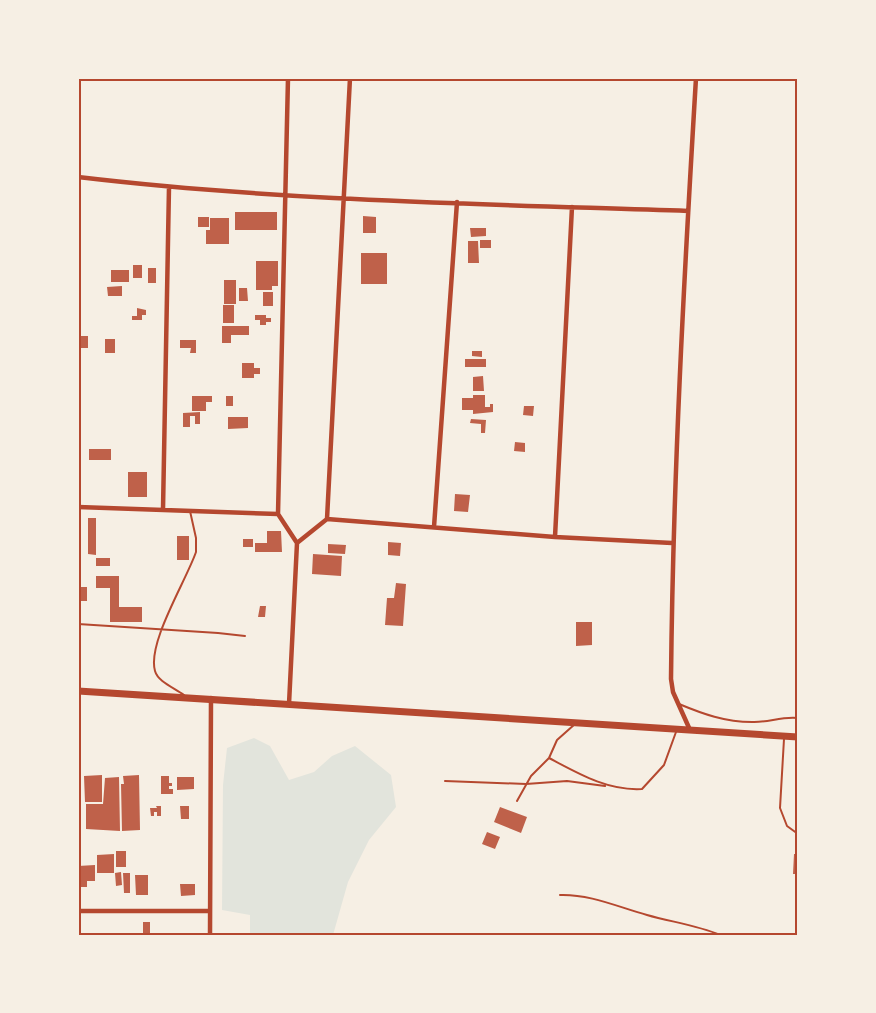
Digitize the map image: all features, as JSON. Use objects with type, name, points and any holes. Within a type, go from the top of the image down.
[{"type":"main road","points":[[78,691],[798,737]]},
{"type":"street","points":[[288,78],[278,513],[297,543],[289,704]]},
{"type":"street","points":[[327,519],[350,78]]},
{"type":"street","points":[[690,730],[673,692],[671,679],[672,543],[696,78]]},
{"type":"street","points":[[78,177],[169,188],[286,195],[688,212]]},
{"type":"street","points":[[163,510],[169,188]]},
{"type":"street","points":[[434,527],[458,202]]},
{"type":"street","points":[[555,537],[572,207]]},
{"type":"street","points":[[78,507],[278,513]]},
{"type":"street","points":[[297,543],[327,519],[555,537],[672,543]]},
{"type":"street","points":[[210,935],[211,698]]},
{"type":"street","points":[[78,911],[210,911]]},
{"type":"lane","points":[[187,697],[160,679],[155,671],[156,648],[196,552],[196,538],[190,511]]},
{"type":"lane","points":[[78,624],[245,636]]},
{"type":"lane","points":[[679,704],[716,719],[752,723],[787,717],[798,718]]},
{"type":"lane","points":[[516,801],[531,776],[549,758],[557,740],[578,723]]},
{"type":"lane","points":[[445,781],[526,784],[567,781],[625,790],[642,789],[664,765],[677,729]]},
{"type":"lane","points":[[784,736],[780,808],[787,826],[798,834]]},
{"type":"lane","points":[[549,758],[607,786]]},
{"type":"lane","points":[[560,895],[574,894],[606,902],[720,935]]},
{"type":"shaded area","points":[[254,738],[270,746],[289,780],[314,772],[332,756],[355,746],[391,775],[396,807],[369,840],[348,882],[333,935],[250,935],[250,915],[222,910],[223,785],[227,748]]},
{"type":"building","points":[[235,212],[277,212],[277,230],[235,230]]},
{"type":"building","points":[[363,216],[376,217],[376,233],[363,233]]},
{"type":"building","points":[[198,217],[209,217],[209,227],[198,227]]},
{"type":"building","points":[[210,218],[229,218],[229,244],[206,244],[206,230],[210,230]]},
{"type":"building","points":[[470,228],[486,228],[486,236],[471,237]]},
{"type":"building","points":[[480,240],[491,240],[491,248],[480,248]]},
{"type":"building","points":[[468,241],[478,241],[479,263],[468,263]]},
{"type":"building","points":[[361,253],[387,253],[387,284],[361,284]]},
{"type":"building","points":[[256,261],[278,261],[278,286],[272,286],[272,290],[256,290]]},
{"type":"building","points":[[133,265],[142,265],[142,278],[133,278]]},
{"type":"building","points":[[148,268],[156,268],[156,283],[148,283]]},
{"type":"building","points":[[111,270],[129,270],[129,282],[111,282]]},
{"type":"building","points":[[224,280],[236,280],[236,304],[224,304]]},
{"type":"building","points":[[122,286],[122,296],[108,296],[107,287]]},
{"type":"building","points":[[239,288],[247,288],[248,301],[239,301]]},
{"type":"building","points":[[263,292],[273,292],[273,306],[263,306]]},
{"type":"building","points":[[223,305],[234,305],[234,323],[223,323]]},
{"type":"building","points":[[137,308],[146,310],[146,315],[142,315],[142,320],[132,320],[132,316],[137,316]]},
{"type":"building","points":[[255,315],[266,315],[266,318],[271,318],[271,322],[260,325],[260,320],[255,320]]},
{"type":"building","points":[[222,326],[249,326],[249,335],[231,335],[231,343],[222,343]]},
{"type":"building","points":[[78,336],[88,336],[88,348],[78,348]]},
{"type":"building","points":[[105,339],[115,339],[115,353],[105,353]]},
{"type":"building","points":[[180,340],[196,340],[196,353],[190,353],[191,348],[180,348]]},
{"type":"building","points":[[472,351],[482,351],[482,357],[472,356]]},
{"type":"building","points":[[465,359],[486,359],[486,367],[465,367]]},
{"type":"building","points":[[242,363],[254,363],[254,368],[260,368],[260,374],[254,374],[254,378],[242,378]]},
{"type":"building","points":[[483,376],[484,391],[473,391],[473,377]]},
{"type":"building","points":[[473,395],[485,395],[485,407],[493,404],[493,412],[473,414],[473,410],[462,410],[462,398],[473,398]]},
{"type":"building","points":[[192,396],[212,396],[212,402],[206,402],[206,411],[192,411]]},
{"type":"building","points":[[226,396],[233,396],[233,406],[226,406]]},
{"type":"building","points":[[524,406],[534,406],[533,416],[523,415]]},
{"type":"building","points":[[200,412],[200,424],[195,424],[195,416],[190,416],[190,427],[183,427],[183,413]]},
{"type":"building","points":[[228,417],[248,417],[248,428],[228,429]]},
{"type":"building","points":[[471,419],[486,420],[485,433],[481,433],[481,424],[470,423]]},
{"type":"building","points":[[515,442],[525,443],[525,452],[514,451]]},
{"type":"building","points":[[89,449],[111,449],[111,460],[89,460]]},
{"type":"building","points":[[128,472],[147,472],[147,497],[128,497]]},
{"type":"building","points":[[455,494],[470,495],[468,512],[454,511]]},
{"type":"building","points":[[88,518],[96,518],[96,555],[88,554]]},
{"type":"building","points":[[267,531],[281,531],[282,552],[255,552],[255,543],[267,543]]},
{"type":"building","points":[[177,536],[189,536],[189,560],[177,560]]},
{"type":"building","points":[[243,539],[253,539],[253,547],[243,547]]},
{"type":"building","points":[[388,542],[401,543],[400,556],[388,555]]},
{"type":"building","points":[[328,544],[346,545],[345,554],[328,553]]},
{"type":"building","points":[[313,554],[342,556],[341,576],[312,574]]},
{"type":"building","points":[[96,558],[110,558],[110,566],[96,566]]},
{"type":"building","points":[[96,576],[119,576],[119,607],[142,607],[142,622],[110,622],[110,588],[96,588]]},
{"type":"building","points":[[396,583],[406,584],[403,626],[385,625],[387,598],[394,598]]},
{"type":"building","points":[[78,587],[87,587],[87,601],[78,601]]},
{"type":"building","points":[[260,606],[266,606],[265,617],[258,617]]},
{"type":"building","points":[[576,622],[592,622],[592,645],[576,646]]},
{"type":"building","points":[[102,775],[102,802],[85,802],[84,776]]},
{"type":"building","points":[[139,775],[140,830],[122,831],[121,784],[124,784],[123,776]]},
{"type":"building","points":[[161,776],[169,776],[169,783],[172,783],[172,786],[169,786],[169,789],[173,789],[173,794],[161,794]]},
{"type":"building","points":[[119,777],[120,831],[86,829],[86,804],[103,804],[105,778]]},
{"type":"building","points":[[177,777],[194,777],[194,789],[177,790]]},
{"type":"building","points":[[156,806],[161,806],[161,816],[157,816],[157,812],[154,812],[154,816],[151,816],[150,808],[157,808]]},
{"type":"building","points":[[180,806],[189,806],[189,819],[181,819]]},
{"type":"building","points":[[500,807],[527,817],[521,833],[494,822]]},
{"type":"building","points":[[487,832],[500,837],[495,849],[482,844]]},
{"type":"building","points":[[116,851],[126,851],[126,867],[116,867]]},
{"type":"building","points":[[114,854],[114,873],[97,873],[97,855]]},
{"type":"building","points":[[794,854],[798,854],[798,874],[793,874]]},
{"type":"building","points":[[95,865],[95,881],[87,881],[87,887],[79,887],[78,866]]},
{"type":"building","points":[[121,872],[122,885],[116,886],[115,873]]},
{"type":"building","points":[[123,873],[130,873],[130,893],[124,893]]},
{"type":"building","points":[[135,875],[148,875],[148,895],[136,895]]},
{"type":"building","points":[[180,884],[195,884],[195,895],[181,896]]},
{"type":"building","points":[[143,922],[150,922],[150,933],[143,933]]}]
